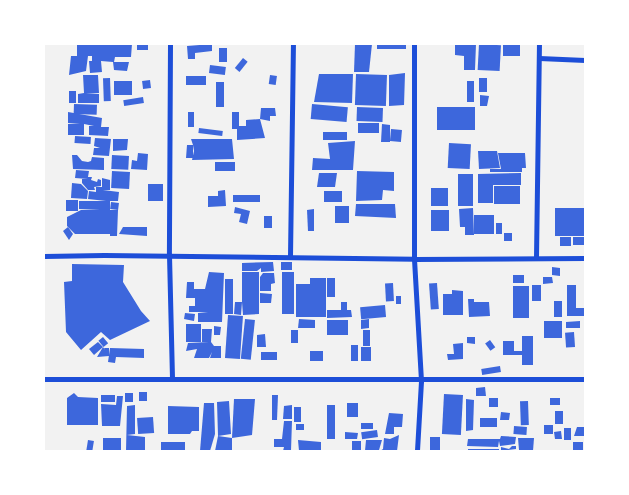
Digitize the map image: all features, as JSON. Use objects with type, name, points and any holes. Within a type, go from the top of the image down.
[{"type":"street","points":[[170,44],[169,255],[172,379]]},
{"type":"street","points":[[290,256],[293,44]]},
{"type":"street","points":[[414,44],[414,259],[421,381],[418,451]]},
{"type":"street","points":[[536,257],[539,44]]},
{"type":"street","points":[[539,58],[585,60]]},
{"type":"street","points":[[44,256],[169,255],[414,259],[585,258]]},
{"type":"street","points":[[44,379],[421,381],[585,379]]},
{"type":"building","points":[[77,44],[132,44],[131,57],[115,57],[114,62],[129,62],[127,71],[114,70],[113,62],[101,61],[102,72],[90,73],[89,61],[92,61],[92,56],[88,56],[86,71],[69,75],[71,56],[77,56]]},
{"type":"building","points":[[137,44],[148,44],[148,50],[137,50]]},
{"type":"building","points":[[212,44],[212,51],[195,53],[195,59],[188,59],[187,46]]},
{"type":"building","points":[[355,44],[372,44],[369,72],[354,72]]},
{"type":"building","points":[[377,44],[406,44],[406,49],[377,49]]},
{"type":"building","points":[[455,44],[476,44],[475,70],[464,70],[464,56],[455,55]]},
{"type":"building","points":[[479,44],[501,45],[500,71],[478,70]]},
{"type":"building","points":[[503,44],[520,44],[520,56],[503,56]]},
{"type":"building","points":[[219,48],[227,48],[227,62],[219,62]]},
{"type":"building","points":[[243,58],[248,62],[239,72],[235,68]]},
{"type":"building","points":[[210,65],[226,67],[225,75],[209,73]]},
{"type":"building","points":[[405,73],[404,105],[389,106],[389,75]]},
{"type":"building","points":[[319,74],[353,74],[352,103],[314,102]]},
{"type":"building","points":[[356,74],[387,75],[386,106],[355,105]]},
{"type":"building","points":[[83,75],[98,75],[99,93],[86,94],[99,94],[99,103],[78,103],[78,94],[84,93]]},
{"type":"building","points":[[270,75],[277,76],[276,85],[269,84]]},
{"type":"building","points":[[186,76],[206,76],[206,85],[186,85]]},
{"type":"building","points":[[103,78],[110,78],[111,101],[104,101]]},
{"type":"building","points":[[479,78],[487,78],[487,92],[479,92]]},
{"type":"building","points":[[150,80],[151,88],[143,89],[142,81]]},
{"type":"building","points":[[114,81],[132,81],[132,95],[114,95]]},
{"type":"building","points":[[467,81],[474,81],[474,102],[467,102]]},
{"type":"building","points":[[216,82],[224,82],[224,107],[216,107]]},
{"type":"building","points":[[69,91],[76,91],[76,103],[69,103]]},
{"type":"building","points":[[480,95],[489,96],[487,106],[480,106]]},
{"type":"building","points":[[143,97],[144,103],[124,106],[123,100]]},
{"type":"building","points":[[74,104],[97,105],[97,115],[74,114]]},
{"type":"building","points":[[312,104],[348,107],[347,122],[311,119]]},
{"type":"building","points":[[357,107],[383,108],[382,122],[357,121]]},
{"type":"building","points":[[437,107],[475,107],[475,130],[437,130]]},
{"type":"building","points":[[261,108],[275,108],[276,116],[270,116],[270,121],[260,119]]},
{"type":"building","points":[[68,112],[102,118],[101,127],[109,127],[108,136],[89,135],[89,126],[94,126],[84,124],[84,135],[68,135],[68,124],[80,124],[68,123]]},
{"type":"building","points":[[188,112],[194,112],[194,127],[188,127]]},
{"type":"building","points":[[232,112],[239,112],[239,126],[246,126],[246,120],[260,119],[265,138],[237,140],[237,129],[232,129]]},
{"type":"building","points":[[358,123],[379,123],[379,133],[358,133]]},
{"type":"building","points":[[382,124],[390,125],[390,142],[381,142]]},
{"type":"building","points":[[199,128],[223,131],[222,136],[198,133]]},
{"type":"building","points":[[391,129],[402,130],[401,142],[390,141]]},
{"type":"building","points":[[323,132],[347,132],[347,140],[323,140]]},
{"type":"building","points":[[75,136],[91,137],[90,144],[75,143]]},
{"type":"building","points":[[95,138],[111,139],[109,156],[93,155],[94,148],[100,148],[94,146]]},
{"type":"building","points":[[113,139],[128,139],[127,150],[113,151]]},
{"type":"building","points":[[191,139],[232,139],[234,159],[192,160],[192,158],[186,158],[187,145],[193,145]]},
{"type":"building","points":[[355,141],[353,170],[312,170],[313,158],[330,159],[328,143]]},
{"type":"building","points":[[449,143],[471,144],[470,169],[448,168]]},
{"type":"building","points":[[478,151],[497,151],[500,168],[479,169]]},
{"type":"building","points":[[138,153],[148,154],[147,170],[131,169],[132,160],[137,161]]},
{"type":"building","points":[[498,153],[525,153],[526,168],[522,168],[522,172],[490,172],[490,169],[501,169]]},
{"type":"building","points":[[72,155],[77,155],[82,161],[88,162],[91,161],[92,157],[104,158],[104,170],[73,169]]},
{"type":"building","points":[[112,155],[129,156],[128,170],[111,169]]},
{"type":"building","points":[[215,162],[235,162],[235,171],[215,171]]},
{"type":"building","points":[[76,170],[89,171],[88,177],[92,177],[91,180],[97,182],[98,179],[101,180],[101,186],[94,187],[95,190],[88,190],[82,183],[82,179],[88,179],[75,178]]},
{"type":"building","points":[[112,171],[130,172],[129,189],[111,188]]},
{"type":"building","points":[[357,171],[394,172],[394,191],[383,190],[382,200],[356,201]]},
{"type":"building","points":[[319,173],[337,173],[335,187],[317,187]]},
{"type":"building","points":[[521,173],[521,185],[493,185],[493,203],[478,203],[478,174]]},
{"type":"building","points":[[458,174],[473,174],[473,206],[458,206]]},
{"type":"building","points":[[102,178],[110,180],[110,190],[103,190],[119,192],[118,201],[110,201],[110,210],[118,210],[117,236],[110,236],[110,234],[75,234],[67,226],[67,217],[81,210],[100,210],[79,209],[79,201],[106,201],[88,199],[89,191],[96,192],[96,187],[102,187]]},
{"type":"building","points":[[72,183],[81,184],[88,191],[87,199],[71,198]]},
{"type":"building","points":[[148,184],[163,184],[163,201],[148,201]]},
{"type":"building","points":[[494,186],[520,186],[520,204],[494,204]]},
{"type":"building","points":[[431,188],[448,188],[448,206],[431,206]]},
{"type":"building","points":[[225,190],[226,206],[208,207],[208,196],[218,196],[218,191]]},
{"type":"building","points":[[324,191],[342,191],[342,202],[324,202]]},
{"type":"building","points":[[233,195],[260,195],[260,202],[233,202]]},
{"type":"building","points":[[66,200],[78,200],[78,211],[66,211]]},
{"type":"building","points":[[111,202],[119,203],[118,210],[110,209]]},
{"type":"building","points":[[356,204],[395,204],[396,218],[355,216]]},
{"type":"building","points":[[335,206],[349,206],[349,223],[335,223]]},
{"type":"building","points":[[235,207],[250,211],[247,224],[239,222],[241,214],[234,213]]},
{"type":"building","points":[[473,208],[474,235],[465,235],[465,227],[460,227],[459,209]]},
{"type":"building","points":[[555,208],[585,208],[585,236],[555,236]]},
{"type":"building","points":[[314,209],[314,231],[308,231],[307,210]]},
{"type":"building","points":[[431,210],[449,210],[449,231],[431,231]]},
{"type":"building","points":[[474,215],[494,215],[494,234],[474,234]]},
{"type":"building","points":[[264,216],[272,216],[272,228],[264,228]]},
{"type":"building","points":[[496,223],[502,223],[502,234],[496,234]]},
{"type":"building","points":[[68,227],[73,234],[69,240],[63,231]]},
{"type":"building","points":[[123,227],[147,227],[147,236],[119,234]]},
{"type":"building","points":[[504,233],[512,233],[512,241],[504,241]]},
{"type":"building","points":[[560,237],[571,237],[571,246],[560,246]]},
{"type":"building","points":[[573,237],[585,237],[585,245],[573,245]]},
{"type":"building","points":[[273,262],[274,271],[261,272],[261,268],[257,271],[242,271],[242,263]]},
{"type":"building","points":[[281,262],[292,262],[292,270],[281,270]]},
{"type":"building","points":[[72,264],[124,265],[123,282],[141,311],[150,321],[110,340],[101,332],[81,350],[66,332],[64,282],[72,281]]},
{"type":"building","points":[[552,267],[560,268],[560,276],[552,275]]},
{"type":"building","points":[[209,272],[224,273],[222,322],[198,322],[198,313],[208,312],[189,312],[189,306],[195,306],[195,298],[186,298],[187,282],[194,282],[194,289],[205,289]]},
{"type":"building","points":[[242,272],[259,272],[259,314],[243,315]]},
{"type":"building","points":[[282,272],[294,272],[294,314],[282,314]]},
{"type":"building","points":[[263,273],[274,273],[275,283],[271,284],[271,291],[260,291],[260,277]]},
{"type":"building","points":[[513,275],[524,275],[524,283],[513,283]]},
{"type":"building","points":[[543,277],[552,277],[553,283],[543,284]]},
{"type":"building","points":[[310,278],[326,278],[326,317],[296,317],[296,284],[310,284]]},
{"type":"building","points":[[327,278],[335,278],[335,297],[327,297]]},
{"type":"building","points":[[225,279],[233,279],[233,314],[225,314]]},
{"type":"building","points":[[385,283],[393,283],[394,301],[386,301]]},
{"type":"building","points":[[437,283],[439,309],[431,309],[429,284]]},
{"type":"building","points":[[532,285],[541,285],[541,301],[532,301]]},
{"type":"building","points":[[567,285],[576,285],[576,308],[585,308],[585,316],[567,316]]},
{"type":"building","points":[[513,286],[529,286],[529,318],[513,318]]},
{"type":"building","points":[[452,290],[463,291],[463,315],[443,315],[443,294],[452,294]]},
{"type":"building","points":[[260,293],[272,294],[271,303],[260,303]]},
{"type":"building","points":[[396,296],[401,296],[401,304],[396,304]]},
{"type":"building","points":[[468,299],[474,299],[474,302],[489,302],[490,316],[469,317]]},
{"type":"building","points":[[554,301],[562,301],[562,317],[554,317]]},
{"type":"building","points":[[235,302],[242,302],[241,315],[234,314]]},
{"type":"building","points":[[341,302],[347,302],[347,310],[351,310],[352,317],[327,318],[327,310],[341,310]]},
{"type":"building","points":[[385,305],[386,317],[361,319],[360,307]]},
{"type":"building","points":[[185,313],[195,314],[194,321],[184,319]]},
{"type":"building","points":[[228,315],[243,316],[240,359],[225,358]]},
{"type":"building","points":[[245,319],[255,320],[251,360],[241,359]]},
{"type":"building","points":[[299,319],[315,320],[315,328],[298,328]]},
{"type":"building","points":[[369,319],[369,328],[361,329],[361,320]]},
{"type":"building","points":[[327,320],[348,320],[348,335],[327,335]]},
{"type":"building","points":[[544,321],[562,321],[562,338],[544,338]]},
{"type":"building","points":[[580,321],[580,328],[566,328],[566,322]]},
{"type":"building","points":[[186,324],[201,324],[201,342],[186,342]]},
{"type":"building","points":[[214,326],[221,327],[220,335],[214,335]]},
{"type":"building","points":[[202,329],[212,329],[211,342],[214,346],[221,346],[221,358],[210,358],[212,352],[209,358],[194,358],[197,349],[186,351],[188,343],[209,342],[202,342]]},
{"type":"building","points":[[291,330],[298,330],[298,343],[291,343]]},
{"type":"building","points":[[363,330],[370,330],[370,346],[363,346]]},
{"type":"building","points":[[574,332],[575,347],[566,348],[565,333]]},
{"type":"building","points":[[265,334],[266,347],[257,347],[257,335]]},
{"type":"building","points":[[522,336],[533,336],[533,365],[522,365],[522,355],[503,355],[503,341],[514,341],[514,351],[522,351]]},
{"type":"building","points":[[103,337],[108,343],[104,347],[98,341]]},
{"type":"building","points":[[467,337],[475,337],[475,344],[467,343]]},
{"type":"building","points":[[490,340],[495,347],[490,351],[485,344]]},
{"type":"building","points":[[98,342],[103,347],[94,355],[89,349]]},
{"type":"building","points":[[463,343],[463,359],[448,360],[447,354],[454,354],[453,344]]},
{"type":"building","points":[[351,345],[358,345],[358,361],[351,361]]},
{"type":"building","points":[[103,347],[105,350],[104,348],[109,348],[109,356],[97,357]]},
{"type":"building","points":[[361,347],[371,347],[371,361],[361,361]]},
{"type":"building","points":[[110,348],[144,349],[144,358],[116,357],[115,363],[108,362]]},
{"type":"building","points":[[310,351],[323,351],[323,361],[310,361]]},
{"type":"building","points":[[261,352],[277,352],[277,360],[261,360]]},
{"type":"building","points":[[500,366],[501,372],[482,375],[481,369]]},
{"type":"building","points":[[485,387],[486,396],[476,396],[476,388]]},
{"type":"building","points":[[139,392],[147,392],[147,401],[139,401]]},
{"type":"building","points":[[74,393],[78,397],[98,398],[98,425],[67,425],[67,398]]},
{"type":"building","points":[[125,393],[133,393],[133,402],[125,402]]},
{"type":"building","points":[[444,394],[463,395],[461,435],[442,434]]},
{"type":"building","points":[[101,395],[115,395],[115,402],[101,402]]},
{"type":"building","points":[[272,395],[278,395],[277,420],[272,420]]},
{"type":"building","points":[[117,396],[123,396],[120,426],[102,426],[101,404],[116,405]]},
{"type":"building","points":[[489,398],[498,398],[498,407],[489,407]]},
{"type":"building","points":[[550,398],[560,398],[560,405],[550,405]]},
{"type":"building","points":[[234,399],[255,399],[252,435],[232,438]]},
{"type":"building","points":[[466,399],[474,400],[473,430],[466,431]]},
{"type":"building","points":[[229,401],[231,434],[218,436],[217,402]]},
{"type":"building","points":[[520,401],[528,401],[529,425],[521,425]]},
{"type":"building","points":[[204,403],[214,403],[215,434],[210,451],[200,451]]},
{"type":"building","points":[[347,403],[358,403],[358,417],[347,417]]},
{"type":"building","points":[[135,405],[135,434],[127,435],[145,437],[145,451],[126,451],[127,406]]},
{"type":"building","points":[[292,405],[292,419],[283,419],[284,406]]},
{"type":"building","points":[[327,405],[335,405],[335,439],[327,439]]},
{"type":"building","points":[[168,406],[199,407],[199,431],[192,431],[190,434],[168,434]]},
{"type":"building","points":[[294,407],[301,407],[301,422],[294,422]]},
{"type":"building","points":[[555,411],[563,411],[563,424],[555,424]]},
{"type":"building","points":[[501,412],[510,413],[509,420],[500,420]]},
{"type":"building","points":[[389,413],[403,414],[402,427],[394,427],[394,434],[385,434]]},
{"type":"building","points":[[153,417],[154,433],[138,434],[137,418]]},
{"type":"building","points":[[480,418],[497,418],[497,427],[480,427]]},
{"type":"building","points":[[284,421],[292,421],[291,451],[283,451],[284,447],[274,447],[274,439],[282,439]]},
{"type":"building","points":[[361,423],[373,423],[373,429],[361,429]]},
{"type":"building","points":[[296,424],[304,424],[304,430],[296,430]]},
{"type":"building","points":[[544,425],[553,425],[553,434],[544,434]]},
{"type":"building","points":[[514,426],[527,427],[526,435],[513,434]]},
{"type":"building","points":[[577,427],[585,427],[585,436],[574,436]]},
{"type":"building","points":[[564,428],[571,428],[571,440],[564,440]]},
{"type":"building","points":[[377,430],[378,437],[362,439],[361,432]]},
{"type":"building","points":[[561,431],[562,439],[555,439],[554,432]]},
{"type":"building","points":[[345,432],[358,433],[357,439],[345,439]]},
{"type":"building","points":[[399,435],[397,451],[380,451],[383,449],[384,438],[390,439]]},
{"type":"building","points":[[218,436],[232,438],[232,451],[215,451]]},
{"type":"building","points":[[501,436],[516,437],[515,444],[500,446],[499,441],[498,447],[467,446],[468,439],[500,439]]},
{"type":"building","points":[[430,437],[440,437],[440,451],[430,451]]},
{"type":"building","points":[[103,438],[121,438],[121,451],[103,451]]},
{"type":"building","points":[[518,438],[534,438],[533,451],[519,450]]},
{"type":"building","points":[[88,440],[94,441],[92,451],[86,451]]},
{"type":"building","points":[[298,440],[321,442],[321,451],[299,451]]},
{"type":"building","points":[[366,440],[382,440],[379,450],[365,451]]},
{"type":"building","points":[[352,441],[361,441],[361,451],[352,451]]},
{"type":"building","points":[[161,442],[185,442],[185,451],[161,451]]},
{"type":"building","points":[[573,442],[583,442],[583,451],[573,451]]},
{"type":"building","points":[[512,446],[516,446],[516,449],[501,451],[501,447],[509,449]]},
{"type":"building","points":[[468,449],[499,449],[499,451],[468,451]]}]
